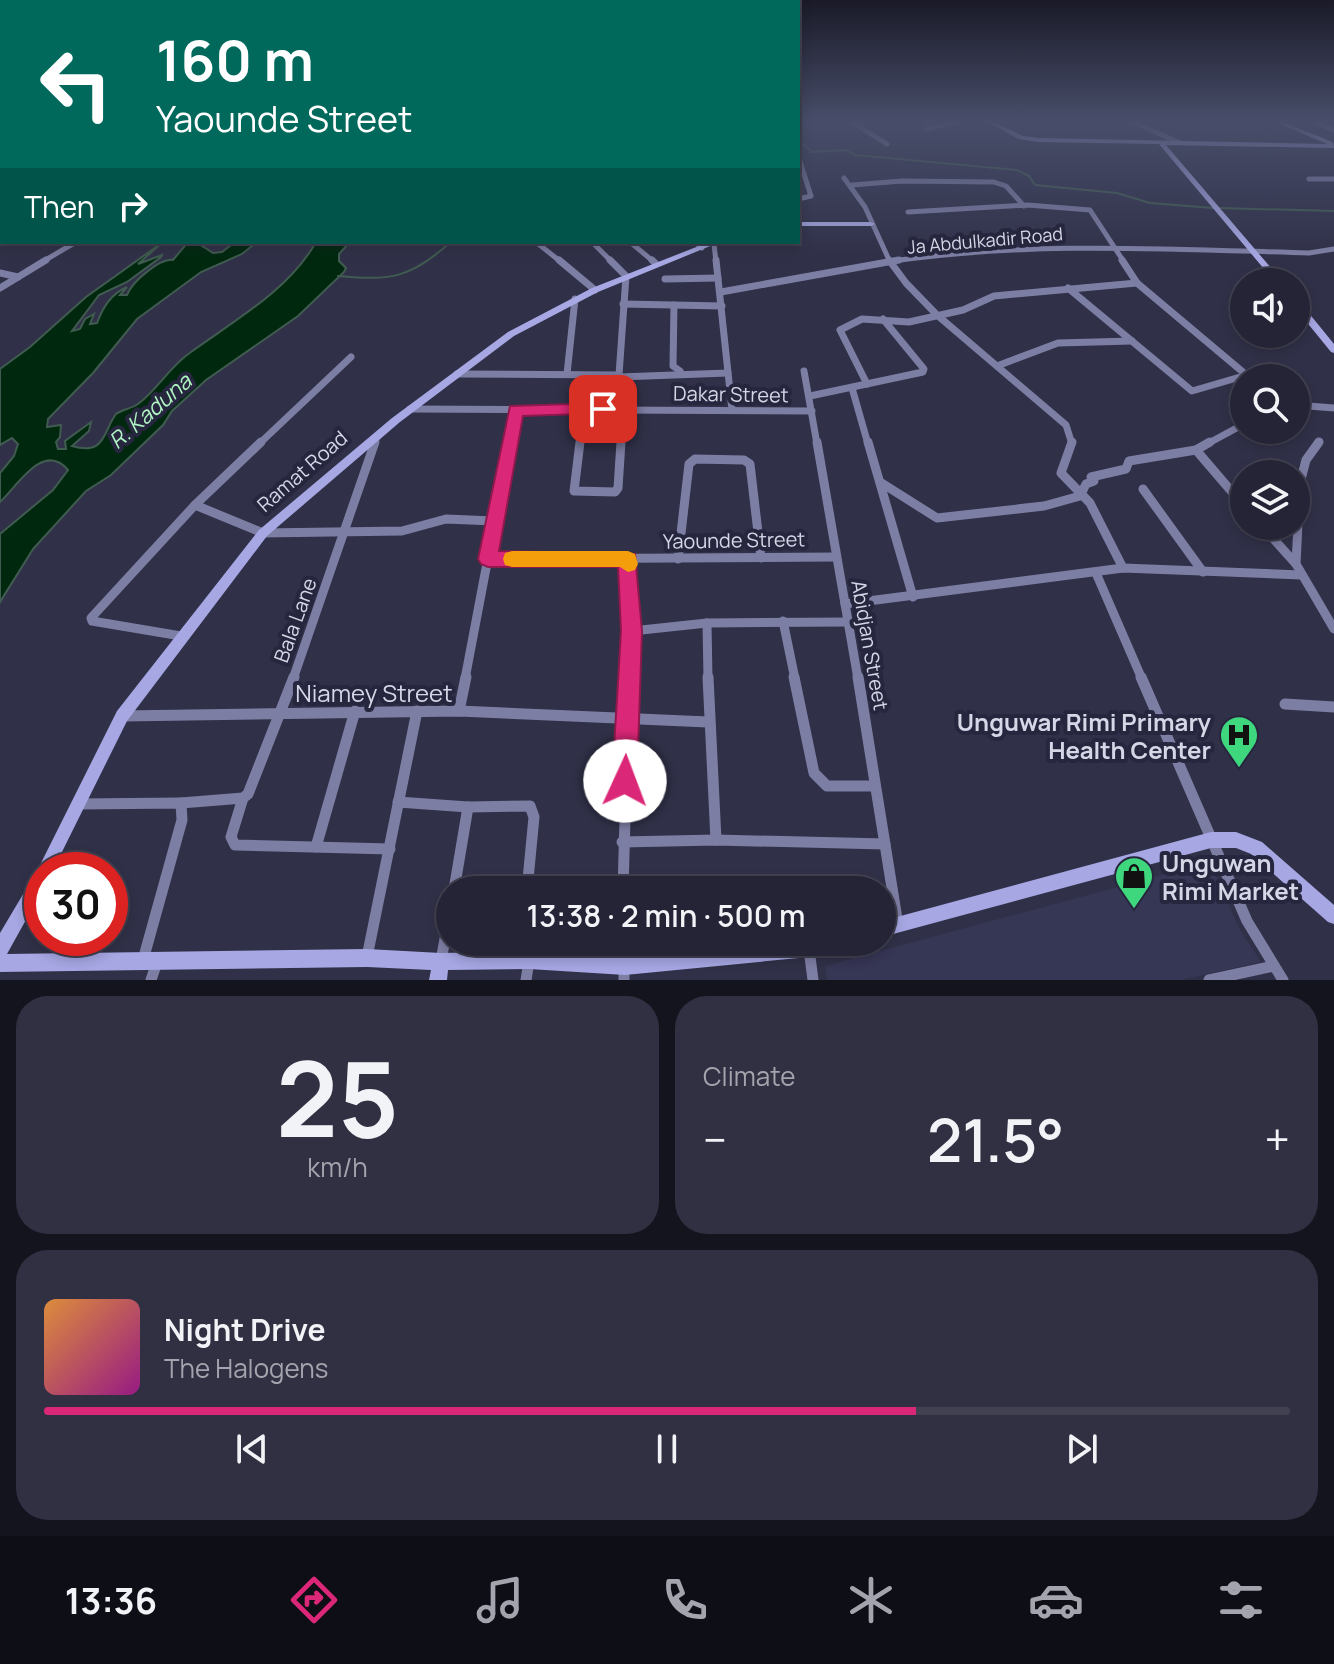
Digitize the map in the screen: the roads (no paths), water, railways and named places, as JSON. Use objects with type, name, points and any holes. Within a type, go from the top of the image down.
[{"type":"street","points":[[1182,167],[1268,268]]},
{"type":"street","points":[[800,171],[810,198],[800,199]]},
{"type":"street","points":[[844,178],[863,202],[890,262],[937,315],[1066,425],[1071,434],[1073,453],[1061,473],[1082,493],[1097,514],[1123,568]]},
{"type":"street","points":[[1309,179],[1334,179]]},
{"type":"street","points":[[852,185],[902,181],[1002,183],[1024,206]]},
{"type":"street","points":[[908,212],[1024,206],[1069,206],[1090,210],[1137,283],[1234,364]]},
{"type":"street","points":[[800,224],[871,224]]},
{"type":"street","points":[[0,288],[73,244]]},
{"type":"street","points":[[538,244],[595,290]]},
{"type":"street","points":[[584,409],[572,488],[576,493],[609,494],[618,488],[626,276],[594,244]]},
{"type":"street","points":[[632,244],[656,264]]},
{"type":"street","points":[[715,244],[732,410]]},
{"type":"street","name":"Ramat Road","points":[[54,852],[122,716],[263,533],[410,409],[511,334],[575,299],[698,245]]},
{"type":"street","name":"Ja Abdulkadir Road","points":[[721,292],[890,262],[1017,248],[1114,246],[1309,253],[1334,249]]},
{"type":"street","points":[[0,273],[18,277]]},
{"type":"street","points":[[665,279],[718,278]]},
{"type":"street","points":[[893,330],[909,322],[963,310],[994,296],[1137,283]]},
{"type":"street","points":[[1068,288],[1192,391],[1230,382]]},
{"type":"street","points":[[567,374],[575,299]]},
{"type":"street","points":[[623,304],[722,306]]},
{"type":"street","points":[[674,305],[673,366],[680,371]]},
{"type":"street","points":[[867,384],[840,330],[862,319],[909,322]]},
{"type":"street","points":[[810,396],[923,372],[924,369],[883,319]]},
{"type":"street","points":[[1310,320],[1334,350]]},
{"type":"street","points":[[997,366],[1058,343],[1133,341]]},
{"type":"street","points":[[181,636],[92,621],[91,618],[195,505],[351,357]]},
{"type":"street","points":[[457,374],[620,376],[669,375],[680,371],[728,373]]},
{"type":"street","name":"Abidjan Street","points":[[804,371],[849,622],[885,844],[887,876]]},
{"type":"street","points":[[852,388],[913,597]]},
{"type":"street","points":[[1310,406],[1334,408]]},
{"type":"street","name":"Dakar Street","points":[[410,409],[812,411]]},
{"type":"street","points":[[459,711],[516,410]]},
{"type":"street","points":[[880,482],[937,518],[1044,506],[1080,496],[1086,484],[1094,481],[1091,477],[1126,469],[1129,461],[1196,450],[1230,432]]},
{"type":"street","name":"Bala Lane","points":[[316,847],[231,843],[243,798],[250,789],[281,713],[377,436]]},
{"type":"street","points":[[1296,564],[1300,483],[1306,460],[1319,442]]},
{"type":"street","points":[[1196,450],[1230,490]]},
{"type":"street","points":[[678,559],[692,460],[744,460],[750,464],[761,558]]},
{"type":"street","points":[[1143,489],[1203,572]]},
{"type":"street","points":[[195,505],[263,533],[402,531],[446,519],[494,521]]},
{"type":"street","points":[[1275,540],[1296,564],[1334,628]]},
{"type":"street","name":"Yaounde Street","points":[[488,559],[836,557]]},
{"type":"street","points":[[623,876],[632,631],[628,559]]},
{"type":"street","points":[[845,604],[1123,568],[1301,575]]},
{"type":"street","points":[[1096,573],[1247,921],[1283,980]]},
{"type":"street","points":[[783,621],[814,773],[827,786],[875,786]]},
{"type":"street","points":[[632,631],[707,623],[849,622]]},
{"type":"street","points":[[707,623],[708,722],[716,840]]},
{"type":"street","points":[[1285,704],[1334,707]]},
{"type":"street","points":[[355,711],[316,847],[390,849]]},
{"type":"street","points":[[367,958],[417,711]]},
{"type":"street","name":"Niamey Street","points":[[122,716],[459,711],[708,722]]},
{"type":"street","points":[[78,804],[181,803],[243,798]]},
{"type":"street","points":[[398,802],[468,807],[530,806],[534,817],[528,876]]},
{"type":"street","points":[[151,980],[150,960],[182,820],[181,803]]},
{"type":"street","points":[[456,876],[468,807]]},
{"type":"street","points":[[622,842],[716,840],[885,844]]},
{"type":"street","points":[[896,925],[1211,840],[1236,840],[1256,848],[1334,916]]},
{"type":"street","points":[[0,950],[24,907]]},
{"type":"street","points":[[0,963],[367,958],[439,971],[513,956]]},
{"type":"street","points":[[523,956],[526,980]]},
{"type":"street","points":[[534,956],[625,973],[755,956]]},
{"type":"street","points":[[810,956],[813,980]]},
{"type":"street","points":[[1209,980],[1274,966]]},
{"type":"water","name":"R. Kaduna","points":[[161,244],[138,264],[161,257],[127,282],[99,295],[72,331],[80,329],[85,319],[94,314],[90,324],[97,323],[116,293],[127,287],[120,295],[127,295],[141,277],[155,266],[173,260],[186,244],[199,244],[213,253],[222,252],[232,244],[254,244],[242,254],[201,272],[137,319],[93,373],[48,419],[47,427],[61,425],[60,437],[56,442],[58,449],[66,449],[65,441],[91,422],[89,431],[72,446],[91,448],[97,445],[116,414],[138,404],[184,358],[276,289],[305,259],[315,244],[348,244],[339,254],[339,261],[346,268],[344,272],[298,316],[206,380],[111,475],[86,491],[33,549],[0,602],[0,534],[53,490],[68,470],[59,462],[49,460],[40,463],[0,502],[0,473],[14,456],[18,444],[12,438],[0,445],[0,369],[86,297]]},
{"type":"waterway","points":[[982,167],[1017,170],[1029,176],[1035,185],[1117,193],[1150,203],[1213,208]]},
{"type":"waterway","points":[[1219,208],[1334,211]]},
{"type":"waterway","points":[[338,276],[373,278],[399,274],[423,263],[448,244]]},
{"type":"place","name":"Unguwar Rimi Primary Health Center","points":[[1239,769]]},
{"type":"place","name":"Unguwan Rimi Market","points":[[1134,910]]}]
